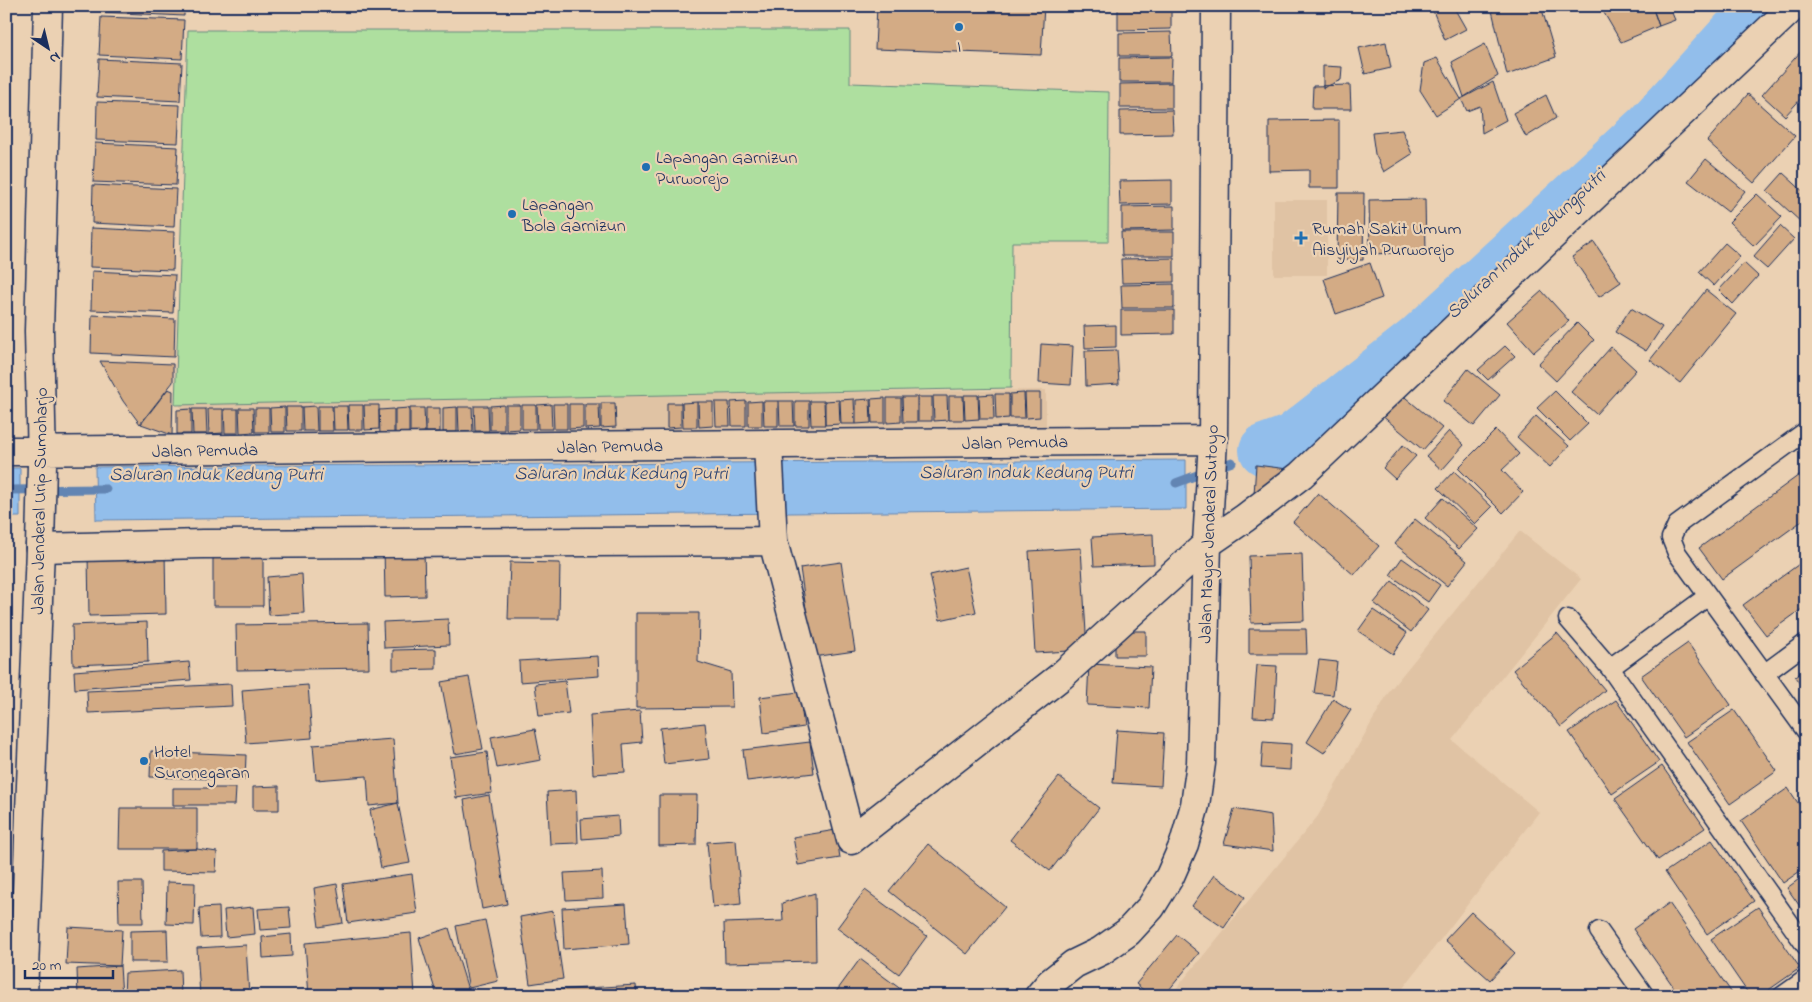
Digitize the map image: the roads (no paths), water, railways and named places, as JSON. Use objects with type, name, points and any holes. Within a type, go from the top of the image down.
[{"type":"street","name":"Jalan Jenderal Urip Sumoharjo","points":[[23,996],[40,547],[42,458],[39,331],[48,6]]},
{"type":"street","name":"Jalan Mayor Jenderal Sutoyo","points":[[1039,996],[1050,983],[1074,964],[1101,951],[1128,932],[1151,908],[1170,876],[1184,844],[1195,805],[1201,764],[1207,544],[1212,449],[1216,6]]},
{"type":"street","points":[[768,452],[772,532],[851,840],[1060,677],[1207,544],[1245,518],[1301,475],[1794,6]]},
{"type":"street","name":"Jalan Pemuda","points":[[6,452],[42,458],[1212,449]]},
{"type":"street","points":[[40,547],[772,532]]},
{"type":"lane","points":[[1806,431],[1677,525],[1671,538],[1677,553],[1806,731]]},
{"type":"lane","points":[[1610,668],[1708,596]]},
{"type":"lane","points":[[1568,619],[1610,668],[1806,946]]},
{"type":"lane","points":[[1764,674],[1806,643]]},
{"type":"lane","points":[[1599,931],[1645,996]]},
{"type":"lane","points":[[1782,996],[1806,979]]},
{"type":"water","points":[[1186,460],[1186,509],[96,520],[95,467]]},
{"type":"water","points":[[6,468],[20,468],[20,517],[6,517]]},
{"type":"waterway","name":"Saluran Induk Kedungputri","points":[[1265,450],[1292,440],[1417,342],[1651,126],[1760,6]]},
{"type":"waterway","name":"Saluran Induk Kedung Putri","points":[[1176,483],[1232,462]]},
{"type":"waterway","name":"Saluran Induk Kedung Putri","points":[[6,490],[106,489]]},
{"type":"place","name":"I","points":[[959,27]]},
{"type":"place","name":"Lapangan Garnizun Purworejo","points":[[646,167]]},
{"type":"place","name":"Lapangan Bola Garnizun","points":[[512,214]]},
{"type":"place","name":"Rumah Sakit Umum Aisyiyah Purworejo","points":[[1301,238]]},
{"type":"place","name":"Hotel Suronegaran","points":[[144,761]]}]
